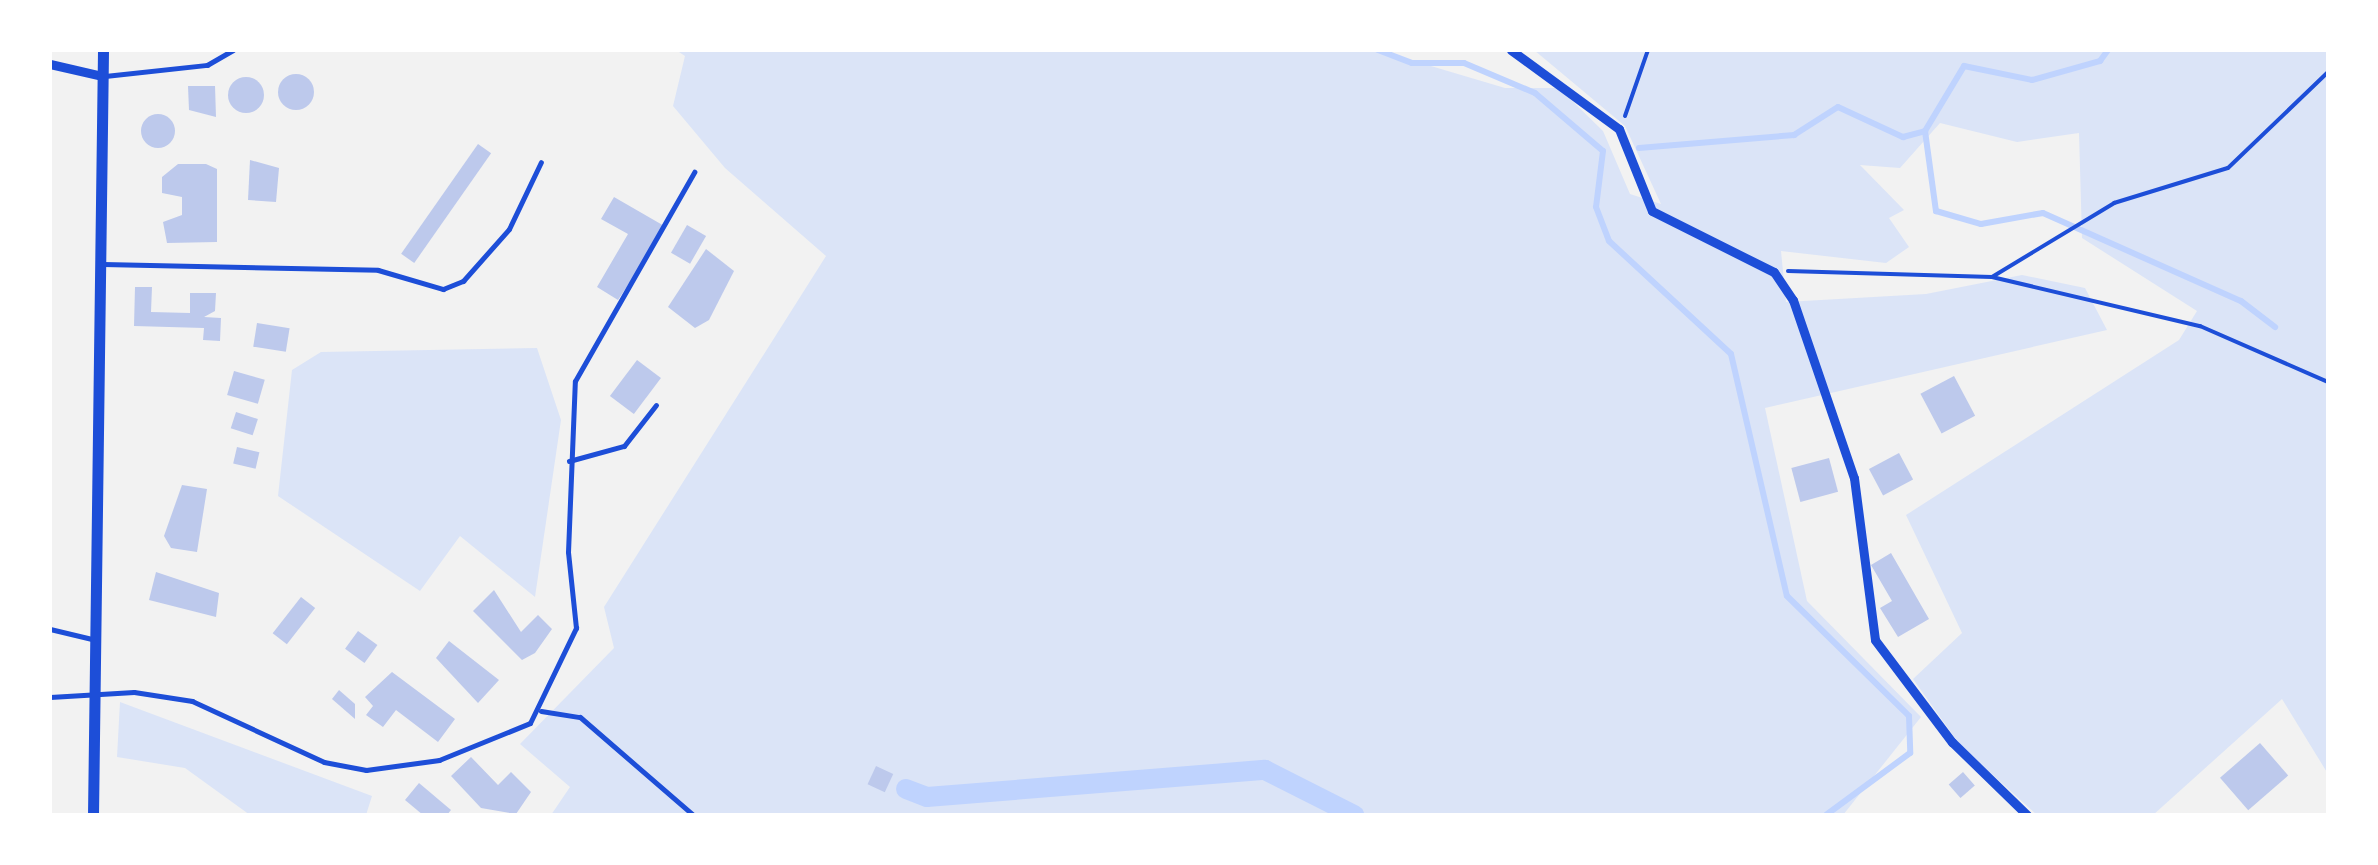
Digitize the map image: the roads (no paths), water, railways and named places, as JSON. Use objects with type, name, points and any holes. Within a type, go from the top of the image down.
[{"type":"street","points":[[93,815],[103,50]]},
{"type":"street","points":[[1512,50],[1618,128],[1652,211],[1774,272],[1807,326],[1854,478],[1875,640],[1952,742],[2027,815]]},
{"type":"street","points":[[50,64],[102,76]]},
{"type":"lane","points":[[102,76],[207,65],[232,50]]},
{"type":"lane","points":[[100,264],[378,270],[442,289],[464,281],[509,229],[541,162]]},
{"type":"lane","points":[[541,712],[576,628],[569,461],[582,364],[694,172]]},
{"type":"lane","points":[[569,461],[624,446],[656,406]]},
{"type":"lane","points":[[50,629],[95,639]]},
{"type":"lane","points":[[50,697],[94,693],[192,701],[324,762],[366,770],[480,747],[541,712],[580,717],[693,815]]},
{"type":"waterway","points":[[1378,50],[1412,63],[1464,63],[1535,93],[1603,151],[1596,207],[1609,241],[1731,354],[1787,596],[1909,716],[1910,753],[1826,815]]},
{"type":"waterway","points":[[1639,148],[1794,135],[1838,107],[1903,137],[1925,131],[1964,66],[2032,80],[2100,61],[2108,50]]},
{"type":"waterway","points":[[1925,131],[1936,211],[1981,224],[2043,213],[2241,301],[2275,327]]},
{"type":"waterway","points":[[906,789],[927,797],[1265,770],[1354,815]]}]
